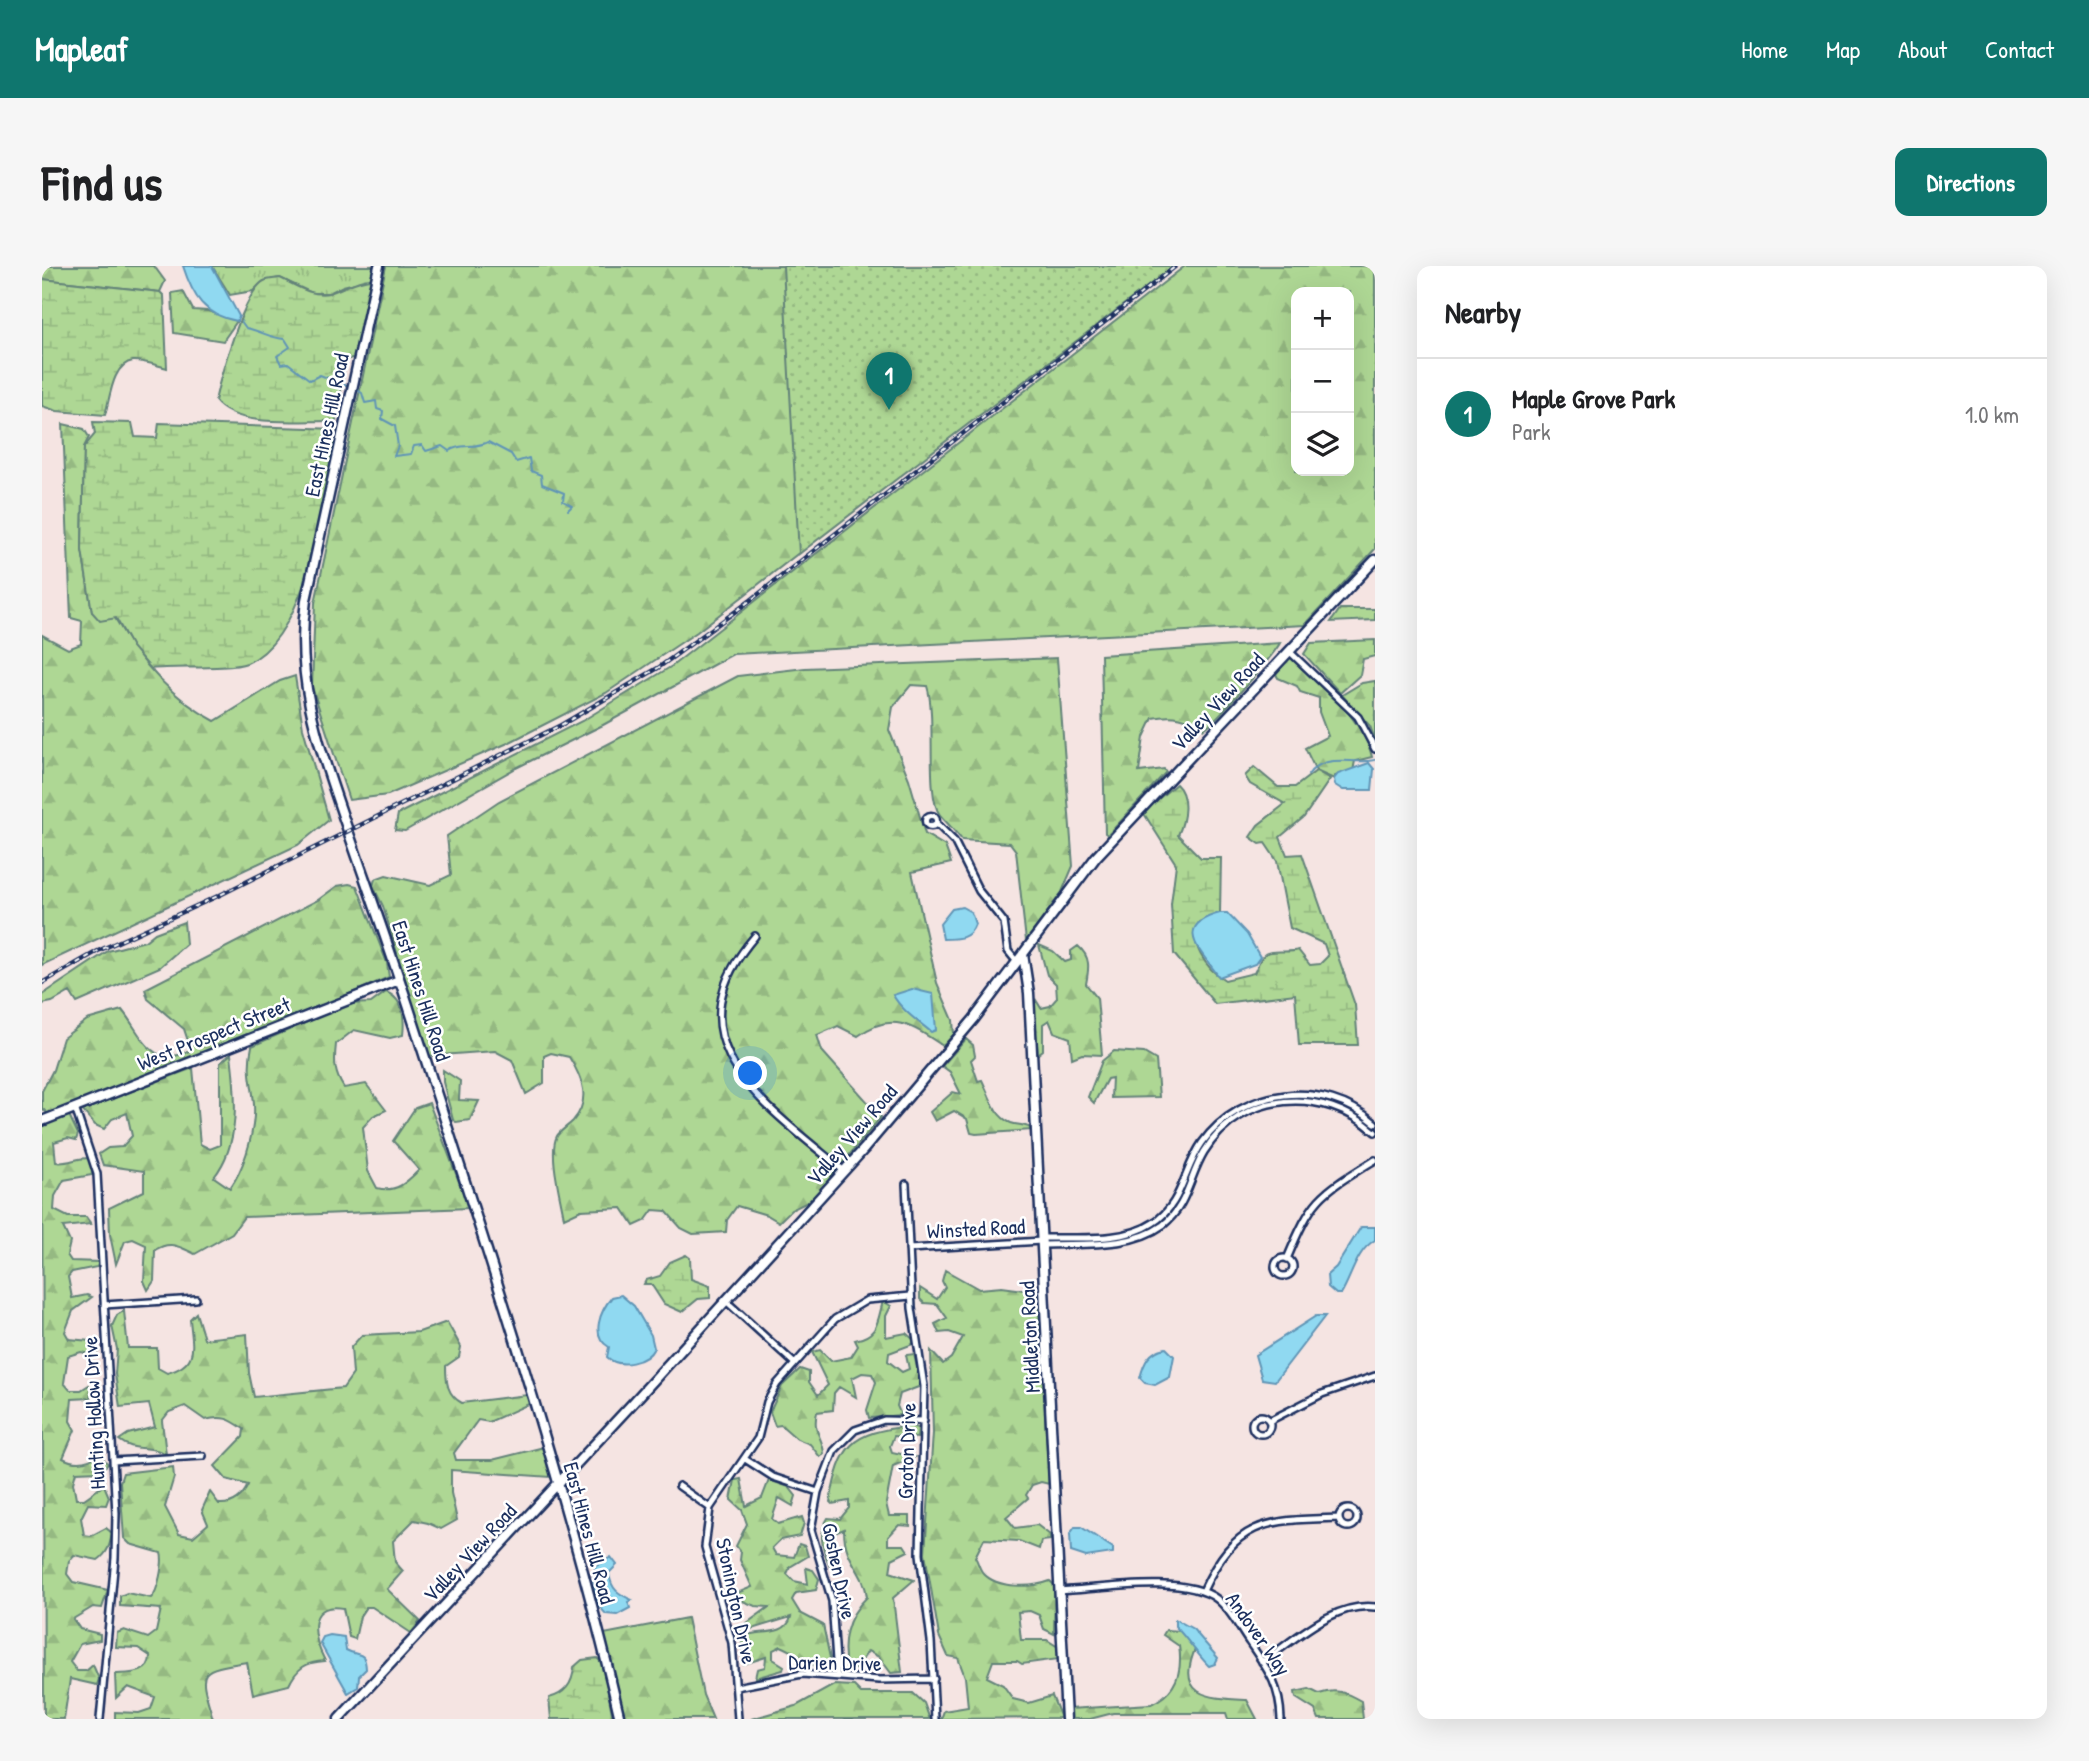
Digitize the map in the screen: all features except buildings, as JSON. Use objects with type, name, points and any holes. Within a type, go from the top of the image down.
[{"type":"street","name":"East Hines Hill Road","points":[[379,266],[306,600],[302,655],[306,695],[314,731],[399,980],[559,1482],[620,1719]]},
{"type":"street","name":"Valley View Road","points":[[339,1719],[844,1171],[943,1057],[1096,857],[1375,560]]},
{"type":"street","points":[[1289,652],[1358,717],[1375,750]]},
{"type":"street","points":[[937,824],[954,841],[979,891],[1004,922],[1008,951],[1020,958]]},
{"type":"street","points":[[755,936],[737,959],[724,992],[721,1021],[726,1050],[734,1068],[752,1092],[844,1171]]},
{"type":"street","name":"Middleton Road","points":[[1020,958],[1029,993],[1066,1719]]},
{"type":"street","name":"West Prospect Street","points":[[42,1121],[399,980]]},
{"type":"street","points":[[1285,1098],[1312,1094],[1334,1099],[1354,1108],[1375,1124]]},
{"type":"street","points":[[1285,1098],[1331,1105],[1350,1113],[1375,1132]]},
{"type":"street","name":"Winsted Road","points":[[909,1248],[1043,1242],[1115,1235],[1144,1228],[1167,1212],[1205,1150],[1230,1123],[1259,1107],[1285,1098]]},
{"type":"street","name":"Hunting Hollow Drive","points":[[75,1108],[97,1174],[117,1541],[100,1719]]},
{"type":"street","points":[[1287,1259],[1307,1212],[1317,1199],[1375,1160]]},
{"type":"street","name":"Groton Drive","points":[[906,1184],[911,1296],[923,1376],[920,1554],[935,1719]]},
{"type":"street","name":"Stonington Drive","points":[[737,1719],[730,1633],[705,1547],[710,1508],[758,1438],[773,1390],[835,1319],[853,1306],[873,1299],[911,1296]]},
{"type":"street","points":[[104,1305],[196,1299]]},
{"type":"street","points":[[726,1301],[794,1363]]},
{"type":"street","points":[[1269,1421],[1322,1394],[1375,1376]]},
{"type":"street","name":"Goshen Drive","points":[[837,1676],[832,1601],[811,1530],[818,1492],[834,1451],[855,1430],[884,1420],[924,1421]]},
{"type":"street","points":[[113,1461],[203,1456]]},
{"type":"street","points":[[745,1459],[773,1476],[818,1492]]},
{"type":"street","points":[[679,1486],[710,1508]]},
{"type":"street","points":[[1203,1591],[1224,1552],[1252,1529],[1286,1520],[1339,1518]]},
{"type":"street","name":"Andover Way","points":[[1060,1591],[1173,1586],[1203,1591],[1222,1603],[1262,1662],[1279,1691],[1281,1719]]},
{"type":"street","points":[[1262,1662],[1335,1613],[1352,1607],[1375,1607]]},
{"type":"street","name":"Darien Drive","points":[[736,1687],[795,1675],[895,1681],[933,1679]]},
{"type":"green space","points":[[42,266],[154,266],[165,281],[160,292],[42,279]]},
{"type":"green space","points":[[212,266],[375,266],[372,279],[343,286],[329,293],[312,293],[280,278],[264,281],[253,291],[230,295]]},
{"type":"green space","points":[[386,266],[1168,266],[697,632],[606,693],[508,743],[388,795],[349,800],[312,687],[315,603]]},
{"type":"green space","points":[[783,266],[1174,266],[799,554]]},
{"type":"green space","points":[[1185,266],[1375,266],[1375,549],[1305,625],[733,654],[603,725],[516,768],[405,831],[395,830],[398,814],[582,721],[672,666]]},
{"type":"green space","points":[[280,278],[304,290],[323,294],[372,279],[355,357],[346,360],[336,421],[289,422],[254,419],[225,410],[215,401],[234,336],[249,301],[256,288],[264,281]]},
{"type":"green space","points":[[42,279],[160,292],[164,296],[167,368],[133,361],[120,368],[105,415],[57,411],[42,406]]},
{"type":"green space","points":[[183,291],[193,310],[208,311],[237,321],[223,341],[174,333],[172,293]]},
{"type":"green space","points":[[93,422],[132,423],[135,437],[157,438],[159,423],[339,429],[312,559],[301,593],[286,624],[269,648],[247,663],[238,665],[151,669],[132,647],[116,618],[100,621],[92,612],[82,550],[84,447],[95,434]]},
{"type":"green space","points":[[63,424],[84,429],[89,437],[84,447],[82,550],[92,612],[115,618],[135,649],[170,690],[215,721],[280,681],[295,676],[303,728],[329,820],[298,845],[42,965],[42,635],[68,649],[81,644],[82,621],[71,618]]},
{"type":"green space","points":[[1340,609],[1375,609],[1375,620],[1331,622]]},
{"type":"green space","points":[[1375,640],[1375,656],[1363,659],[1360,675],[1340,693],[1304,654],[1311,643]]},
{"type":"green space","points":[[1280,643],[1245,687],[1204,729],[1180,718],[1153,718],[1144,737],[1139,772],[1164,769],[1166,772],[1108,835],[1105,833],[1101,655]]},
{"type":"green space","points":[[1289,657],[1313,675],[1339,701],[1368,744],[1372,757],[1355,761],[1353,771],[1335,776],[1334,779],[1316,771],[1305,748],[1328,736],[1319,712],[1319,698],[1300,692],[1297,686],[1278,678],[1276,674]]},
{"type":"green space","points":[[1057,658],[1073,866],[1062,892],[1026,941],[1016,851],[1010,843],[962,840],[940,815],[936,805],[927,686],[911,685],[893,707],[889,730],[909,779],[925,834],[945,846],[951,863],[912,872],[937,983],[953,1020],[954,1034],[943,1046],[911,1027],[891,1023],[870,1028],[858,1036],[838,1026],[817,1035],[822,1051],[881,1117],[812,1200],[791,1210],[779,1222],[767,1215],[737,1206],[727,1220],[726,1232],[693,1234],[681,1228],[666,1211],[653,1210],[645,1221],[634,1226],[622,1208],[581,1210],[564,1218],[554,1153],[557,1136],[573,1121],[582,1105],[583,1089],[574,1065],[569,1057],[551,1053],[544,1056],[544,1083],[526,1094],[512,1060],[495,1051],[428,1056],[383,906],[373,886],[375,879],[386,875],[430,885],[451,875],[447,836],[499,801],[738,676],[805,668]]},
{"type":"green space","points":[[1375,681],[1375,740],[1370,726],[1342,695],[1362,683]]},
{"type":"green space","points":[[1254,767],[1278,787],[1295,787],[1316,771],[1330,779],[1304,817],[1280,837],[1287,855],[1302,854],[1355,1005],[1358,1045],[1299,1045],[1295,994],[1215,1004],[1174,954],[1171,904],[1176,864],[1143,812],[1176,784],[1184,801],[1178,835],[1201,858],[1221,858],[1220,913],[1199,922],[1195,938],[1201,955],[1212,970],[1225,980],[1254,973],[1262,958],[1270,952],[1298,950],[1310,965],[1320,964],[1328,956],[1324,944],[1290,928],[1277,861],[1265,843],[1260,844],[1250,837],[1258,825],[1285,804],[1250,784],[1245,776]]},
{"type":"green space","points":[[337,886],[357,886],[387,963],[389,977],[49,1115],[42,1108],[42,1091],[53,1070],[63,1038],[87,1020],[122,1010],[149,1048],[157,1053],[166,1056],[191,1050],[184,1029],[148,999],[145,989],[318,900]]},
{"type":"green space","points":[[184,922],[186,944],[160,967],[77,1003],[70,992],[52,1002],[42,1004],[42,995],[108,951],[145,941],[155,933]]},
{"type":"green space","points":[[1039,945],[1053,951],[1065,962],[1071,960],[1071,951],[1078,946],[1085,954],[1088,968],[1086,984],[1097,998],[1102,1055],[1082,1054],[1072,1058],[1070,1038],[1054,1032],[1049,1020],[1043,1024],[1043,1050],[1038,1054],[1033,1006],[1036,1000],[1041,1008],[1050,1006],[1057,998],[1056,984],[1047,975]]},
{"type":"green space","points":[[386,992],[400,1004],[404,1022],[403,1035],[390,1038],[354,1030],[336,1044],[336,1067],[344,1088],[366,1084],[386,1110],[373,1116],[363,1127],[368,1171],[377,1188],[390,1189],[405,1183],[419,1170],[393,1141],[415,1108],[429,1103],[469,1208],[244,1217],[232,1233],[195,1254],[171,1245],[155,1250],[154,1281],[148,1290],[144,1281],[146,1245],[133,1239],[125,1241],[116,1264],[110,1235],[109,1208],[144,1191],[144,1171],[103,1165],[99,1154],[108,1148],[122,1147],[132,1136],[127,1113],[112,1119],[104,1129],[95,1125],[82,1110],[193,1068],[200,1144],[210,1149],[220,1145],[220,1063],[231,1054],[235,1102],[233,1134],[223,1164],[214,1177],[230,1188],[243,1163],[253,1125],[250,1066],[252,1046],[348,1004],[371,1003]]},
{"type":"green space","points":[[966,1039],[973,1045],[975,1056],[971,1060],[978,1081],[982,1080],[996,1111],[1005,1120],[1033,1130],[971,1133],[967,1119],[954,1111],[935,1121],[930,1112],[953,1092],[961,1094],[950,1072],[942,1066]]},
{"type":"green space","points":[[1114,1051],[1144,1053],[1156,1060],[1159,1097],[1111,1098],[1112,1078],[1107,1079],[1094,1103],[1088,1097],[1102,1061]]},
{"type":"green space","points":[[443,1070],[460,1081],[459,1100],[479,1101],[470,1120],[453,1120],[443,1082]]},
{"type":"green space","points":[[69,1115],[78,1134],[76,1140],[68,1138],[54,1142],[56,1162],[91,1159],[92,1175],[64,1180],[55,1196],[54,1210],[68,1217],[86,1217],[91,1224],[63,1227],[70,1242],[67,1255],[71,1261],[99,1262],[97,1267],[72,1272],[68,1277],[72,1298],[87,1295],[92,1297],[73,1311],[65,1332],[69,1339],[91,1341],[100,1350],[95,1355],[81,1352],[68,1356],[64,1383],[70,1390],[81,1390],[89,1385],[92,1391],[90,1398],[72,1399],[70,1421],[75,1430],[63,1458],[82,1462],[100,1454],[108,1464],[99,1471],[76,1472],[73,1483],[76,1499],[84,1499],[104,1485],[109,1497],[106,1505],[88,1504],[81,1518],[84,1535],[91,1536],[106,1528],[112,1533],[104,1555],[98,1560],[74,1555],[69,1561],[67,1574],[73,1582],[108,1590],[102,1608],[93,1607],[73,1619],[80,1629],[100,1634],[100,1640],[80,1644],[70,1662],[77,1671],[86,1671],[93,1665],[99,1679],[97,1685],[70,1679],[64,1719],[44,1719],[42,1125]]},
{"type":"green space","points":[[686,1255],[690,1258],[691,1279],[710,1286],[710,1298],[698,1299],[682,1312],[664,1304],[651,1284],[644,1284],[646,1280],[660,1276],[670,1262]]},
{"type":"green space","points":[[945,1270],[979,1289],[1002,1287],[1038,1292],[1049,1484],[1041,1482],[1032,1485],[1026,1495],[1028,1498],[1006,1517],[1015,1528],[1037,1525],[1050,1535],[1050,1540],[1041,1541],[1039,1549],[1019,1541],[984,1539],[975,1557],[983,1573],[997,1582],[1025,1586],[1050,1581],[1055,1586],[1054,1634],[1044,1629],[1039,1615],[1030,1611],[1018,1612],[1021,1640],[1047,1640],[1058,1647],[1059,1659],[1022,1664],[1017,1661],[993,1661],[987,1677],[1003,1685],[1013,1699],[1029,1703],[1052,1696],[1061,1718],[941,1719],[944,1711],[968,1707],[965,1677],[958,1658],[948,1656],[939,1636],[925,1553],[933,1433],[931,1351],[943,1364],[951,1358],[963,1337],[949,1332],[939,1333],[935,1324],[947,1318],[937,1304],[924,1303],[920,1299],[920,1288],[937,1299],[945,1287],[942,1281]]},
{"type":"green space","points":[[883,1301],[891,1306],[886,1316],[886,1337],[906,1333],[914,1340],[913,1344],[889,1353],[888,1361],[902,1372],[909,1369],[906,1355],[914,1354],[921,1386],[900,1394],[897,1406],[901,1415],[869,1418],[867,1410],[876,1382],[872,1374],[862,1373],[852,1378],[856,1397],[839,1387],[834,1393],[833,1410],[817,1412],[816,1425],[824,1454],[820,1457],[810,1444],[797,1439],[781,1425],[775,1426],[770,1412],[782,1386],[800,1369],[809,1372],[809,1382],[818,1395],[828,1385],[812,1352],[820,1350],[831,1361],[851,1357],[858,1346],[855,1340],[869,1335],[876,1326]]},
{"type":"green space","points":[[124,1311],[128,1348],[157,1348],[158,1368],[167,1373],[185,1365],[192,1353],[190,1319],[196,1313],[204,1339],[247,1334],[249,1373],[254,1397],[343,1388],[353,1374],[351,1347],[362,1335],[419,1332],[447,1322],[461,1347],[459,1357],[446,1366],[447,1383],[457,1400],[462,1403],[527,1395],[531,1403],[489,1422],[478,1420],[454,1453],[456,1460],[492,1460],[544,1447],[551,1477],[451,1470],[451,1493],[457,1520],[441,1529],[414,1520],[393,1541],[395,1562],[403,1571],[387,1589],[420,1621],[411,1633],[372,1607],[366,1607],[360,1616],[355,1639],[349,1637],[343,1608],[331,1608],[322,1611],[315,1624],[325,1661],[303,1667],[289,1685],[253,1694],[247,1662],[218,1667],[205,1675],[204,1682],[213,1719],[115,1719],[115,1712],[139,1713],[151,1709],[155,1697],[128,1687],[116,1698],[115,1674],[143,1670],[147,1667],[150,1656],[138,1648],[116,1647],[117,1633],[124,1630],[148,1638],[156,1632],[161,1609],[120,1606],[120,1596],[127,1593],[151,1598],[154,1595],[162,1563],[161,1553],[130,1544],[124,1538],[120,1482],[123,1473],[173,1467],[174,1477],[165,1507],[179,1534],[193,1537],[208,1524],[202,1510],[210,1492],[219,1504],[229,1503],[240,1497],[248,1485],[226,1479],[215,1466],[243,1437],[244,1429],[226,1419],[205,1420],[185,1406],[169,1412],[162,1421],[166,1454],[154,1449],[131,1446],[119,1440],[128,1434],[155,1427],[149,1404],[120,1407],[115,1374],[117,1349],[112,1326],[117,1315]]},
{"type":"green space","points":[[910,1426],[918,1428],[917,1438],[894,1436],[890,1446],[892,1452],[915,1457],[893,1466],[886,1503],[889,1516],[910,1516],[910,1526],[899,1525],[888,1537],[888,1545],[904,1545],[908,1551],[892,1559],[890,1572],[914,1580],[893,1598],[902,1672],[891,1673],[879,1657],[868,1651],[857,1668],[847,1672],[846,1632],[849,1622],[867,1597],[862,1579],[847,1550],[844,1529],[832,1534],[840,1570],[830,1567],[823,1548],[822,1536],[828,1518],[840,1519],[849,1508],[849,1501],[832,1504],[830,1502],[834,1483],[844,1455],[851,1445],[873,1433]]},
{"type":"green space","points":[[741,1479],[746,1506],[762,1498],[769,1480],[789,1487],[796,1496],[793,1506],[779,1498],[772,1519],[778,1524],[802,1517],[804,1523],[800,1536],[780,1540],[772,1548],[776,1555],[794,1557],[799,1544],[805,1546],[808,1556],[790,1567],[787,1574],[794,1581],[808,1584],[806,1568],[813,1570],[819,1579],[816,1590],[796,1593],[792,1600],[800,1613],[823,1625],[830,1658],[824,1669],[812,1665],[781,1646],[773,1650],[773,1659],[784,1666],[783,1670],[755,1678],[757,1669],[765,1667],[766,1657],[744,1664],[741,1637],[783,1628],[791,1617],[745,1631],[736,1638],[736,1631],[769,1607],[755,1606],[730,1596],[752,1587],[740,1560],[741,1552],[736,1546],[747,1524],[742,1510],[731,1500],[735,1480]]},
{"type":"green space","points":[[687,1618],[703,1695],[713,1719],[625,1719],[604,1634]]},
{"type":"green space","points":[[1166,1630],[1180,1631],[1196,1647],[1189,1676],[1192,1685],[1199,1692],[1219,1698],[1247,1700],[1257,1719],[1228,1719],[1226,1713],[1113,1713],[1090,1719],[1070,1719],[1069,1709],[1151,1704],[1166,1694],[1176,1681],[1180,1656],[1179,1646],[1163,1635]]},
{"type":"green space","points":[[597,1658],[603,1664],[613,1719],[551,1719],[549,1698],[560,1694],[567,1687],[574,1667],[582,1660]]},
{"type":"green space","points":[[834,1685],[854,1686],[861,1693],[913,1693],[924,1703],[929,1717],[933,1719],[751,1719],[796,1706]]},
{"type":"green space","points":[[1309,1689],[1319,1694],[1340,1692],[1361,1701],[1363,1719],[1319,1719],[1315,1710],[1296,1698],[1295,1692]]},
{"type":"water","points":[[183,266],[212,266],[239,316],[237,321],[216,314],[201,303]]},
{"type":"water","points":[[1369,763],[1374,769],[1372,790],[1343,790],[1335,785],[1334,779],[1338,774]]},
{"type":"water","points":[[962,907],[971,912],[975,924],[973,929],[963,937],[943,939],[940,924],[952,909]]},
{"type":"water","points":[[1227,913],[1247,934],[1260,957],[1255,964],[1219,977],[1199,950],[1193,933],[1196,925],[1205,918]]},
{"type":"water","points":[[912,989],[933,994],[936,1030],[931,1032],[915,1019],[900,1006],[893,995]]},
{"type":"water","points":[[1361,1227],[1375,1227],[1375,1240],[1359,1257],[1341,1294],[1336,1294],[1328,1287],[1327,1275],[1336,1267]]},
{"type":"water","points":[[621,1295],[634,1306],[651,1335],[654,1348],[645,1357],[632,1363],[618,1363],[607,1357],[609,1347],[603,1342],[598,1330],[608,1303],[612,1297]]},
{"type":"water","points":[[1316,1316],[1325,1316],[1275,1381],[1262,1379],[1255,1355]]},
{"type":"water","points":[[1166,1348],[1174,1356],[1170,1377],[1155,1385],[1145,1383],[1140,1378],[1146,1362],[1155,1352]]},
{"type":"water","points":[[1075,1527],[1081,1527],[1113,1548],[1113,1553],[1086,1557],[1071,1552],[1070,1534]]},
{"type":"water","points":[[611,1557],[617,1565],[609,1573],[612,1584],[632,1600],[628,1602],[630,1608],[617,1615],[606,1614],[602,1609],[596,1598],[593,1579],[595,1567]]},
{"type":"water","points":[[1175,1619],[1193,1629],[1218,1658],[1215,1664],[1209,1666],[1206,1663],[1175,1626]]},
{"type":"water","points":[[323,1637],[344,1637],[346,1650],[363,1656],[364,1659],[366,1669],[359,1676],[358,1687],[348,1693],[320,1643]]},
{"type":"waterway","points":[[241,321],[246,328],[285,339],[290,347],[277,356],[281,364],[288,363],[310,380],[320,375],[348,386]]},
{"type":"waterway","points":[[356,389],[362,393],[365,403],[376,401],[377,409],[383,411],[382,419],[395,426],[398,446],[394,456],[411,454],[414,446],[422,445],[426,451],[442,446],[449,451],[488,442],[511,454],[516,462],[529,458],[531,471],[541,475],[542,484],[564,493],[563,501],[572,506],[568,510]]},
{"type":"waterway","points":[[1308,775],[1315,768],[1330,761],[1375,760]]},
{"type":"railway","points":[[42,983],[98,951],[220,895],[561,725],[658,668],[751,600],[1176,266]]},
{"type":"place","name":"Maple Grove Park","points":[[889,410]]}]
